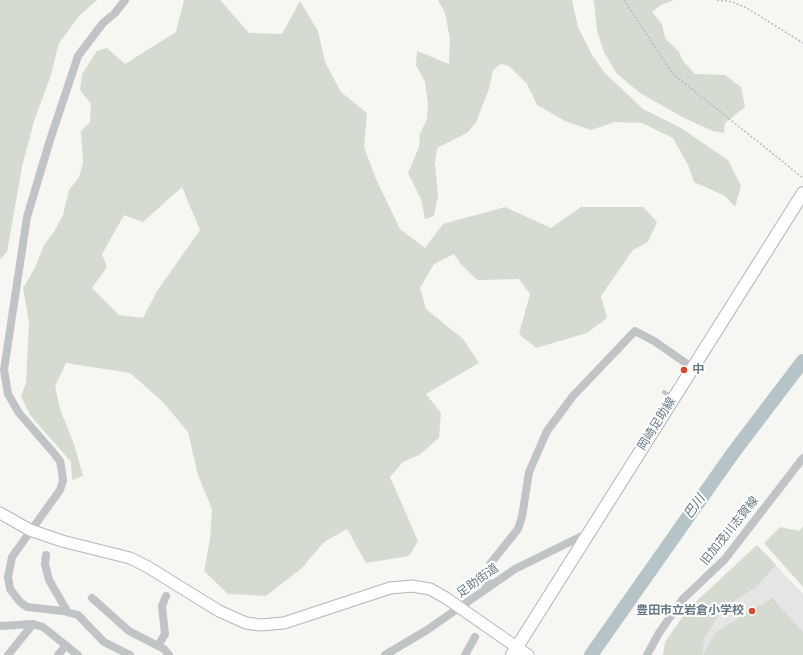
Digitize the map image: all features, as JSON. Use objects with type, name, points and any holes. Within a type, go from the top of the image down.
[{"type":"main road","name":"岡崎足助線","points":[[515,651],[588,533],[669,395],[693,368],[803,193]]},
{"type":"street","points":[[125,0],[115,13],[103,23],[78,56],[50,140],[27,217],[4,370],[8,394],[19,413],[60,461],[62,476],[60,490],[17,548],[8,568],[10,589],[20,602],[27,607],[67,611],[78,615],[104,642],[130,655]]},
{"type":"street","points":[[486,589],[490,564],[518,529],[522,517],[529,472],[547,431],[573,396],[635,331],[654,340],[693,368]]},
{"type":"street","name":"旧加茂川志賀線","points":[[647,655],[659,633],[682,600],[725,559],[803,458]]},
{"type":"street","points":[[0,512],[30,530],[130,558],[148,567],[219,611],[246,623],[260,625],[284,623],[390,588],[407,586],[430,589],[460,608],[515,651],[528,655]]},
{"type":"street","name":"足助街道","points":[[384,655],[427,630],[515,569],[588,533]]},
{"type":"street","points":[[46,555],[45,564],[49,580],[67,611]]},
{"type":"street","points":[[158,646],[165,634],[162,606],[166,596]]},
{"type":"street","points":[[92,598],[129,631],[158,646],[169,655]]},
{"type":"street","points":[[8,655],[33,624]]},
{"type":"street","points":[[0,626],[33,624],[43,627],[78,655]]},
{"type":"street","points":[[465,655],[475,637]]},
{"type":"street","points":[[58,655],[66,645]]},
{"type":"path","points":[[624,0],[672,74],[803,178]]},
{"type":"path","points":[[717,0],[732,2],[745,7],[803,43]]},
{"type":"shaded area","points":[[0,0],[97,0],[80,15],[59,43],[51,75],[34,121],[22,167],[7,252],[0,259]]},
{"type":"shaded area","points":[[184,0],[220,0],[249,33],[282,34],[300,1],[318,31],[325,62],[341,92],[367,113],[364,147],[376,179],[400,229],[425,248],[443,224],[505,207],[551,228],[581,207],[643,207],[657,222],[648,242],[633,250],[601,296],[607,318],[587,333],[536,348],[519,334],[530,294],[519,279],[477,280],[461,264],[454,254],[434,264],[420,288],[426,309],[463,339],[479,363],[426,394],[441,413],[439,438],[419,455],[403,462],[390,477],[418,541],[409,556],[366,563],[347,529],[324,542],[302,568],[266,596],[228,594],[204,571],[210,539],[212,509],[198,475],[188,432],[163,402],[130,373],[66,363],[55,386],[60,409],[75,447],[83,476],[72,480],[71,462],[30,415],[21,396],[26,383],[29,322],[23,288],[35,268],[44,245],[54,232],[63,215],[69,190],[79,177],[83,163],[81,131],[90,122],[91,104],[80,90],[82,74],[97,51],[107,48],[125,64],[176,32]],"holes":[[[182,187],[200,230],[157,291],[143,318],[119,315],[92,288],[107,267],[102,254],[124,215],[143,222]]]},
{"type":"shaded area","points":[[438,0],[572,0],[578,27],[592,55],[605,73],[643,109],[681,128],[728,160],[741,186],[735,207],[725,196],[694,182],[688,165],[673,138],[642,123],[615,122],[591,130],[565,121],[537,105],[527,84],[509,66],[501,64],[493,70],[489,89],[476,122],[467,133],[437,148],[435,163],[438,196],[434,216],[425,219],[421,199],[408,173],[419,147],[420,134],[427,119],[428,104],[425,82],[416,65],[417,51],[449,64],[450,39],[445,13]]},
{"type":"shaded area","points":[[592,0],[674,0],[661,5],[652,12],[662,24],[665,38],[679,52],[683,61],[695,74],[725,75],[741,87],[745,107],[725,123],[724,133],[713,131],[684,118],[640,93],[617,74],[604,52],[597,31],[594,1]]},
{"type":"shaded area","points":[[803,526],[803,587],[764,543],[780,527],[799,531]]},
{"type":"shaded area","points":[[757,545],[776,565],[756,587],[722,609],[704,639],[702,655],[663,655],[665,642],[688,609]]},
{"type":"shaded area","name":"豊田市立岩倉小学校","points":[[763,552],[803,594],[803,655],[678,655]]},
{"type":"shaded area","points":[[772,598],[803,632],[803,655],[703,655],[716,632]]},
{"type":"waterway","name":"巴川","points":[[591,655],[733,453],[803,361]]},
{"type":"place","name":"中","points":[[684,370]]},
{"type":"place","name":"豊田市立岩倉小学校","points":[[752,611]]}]
